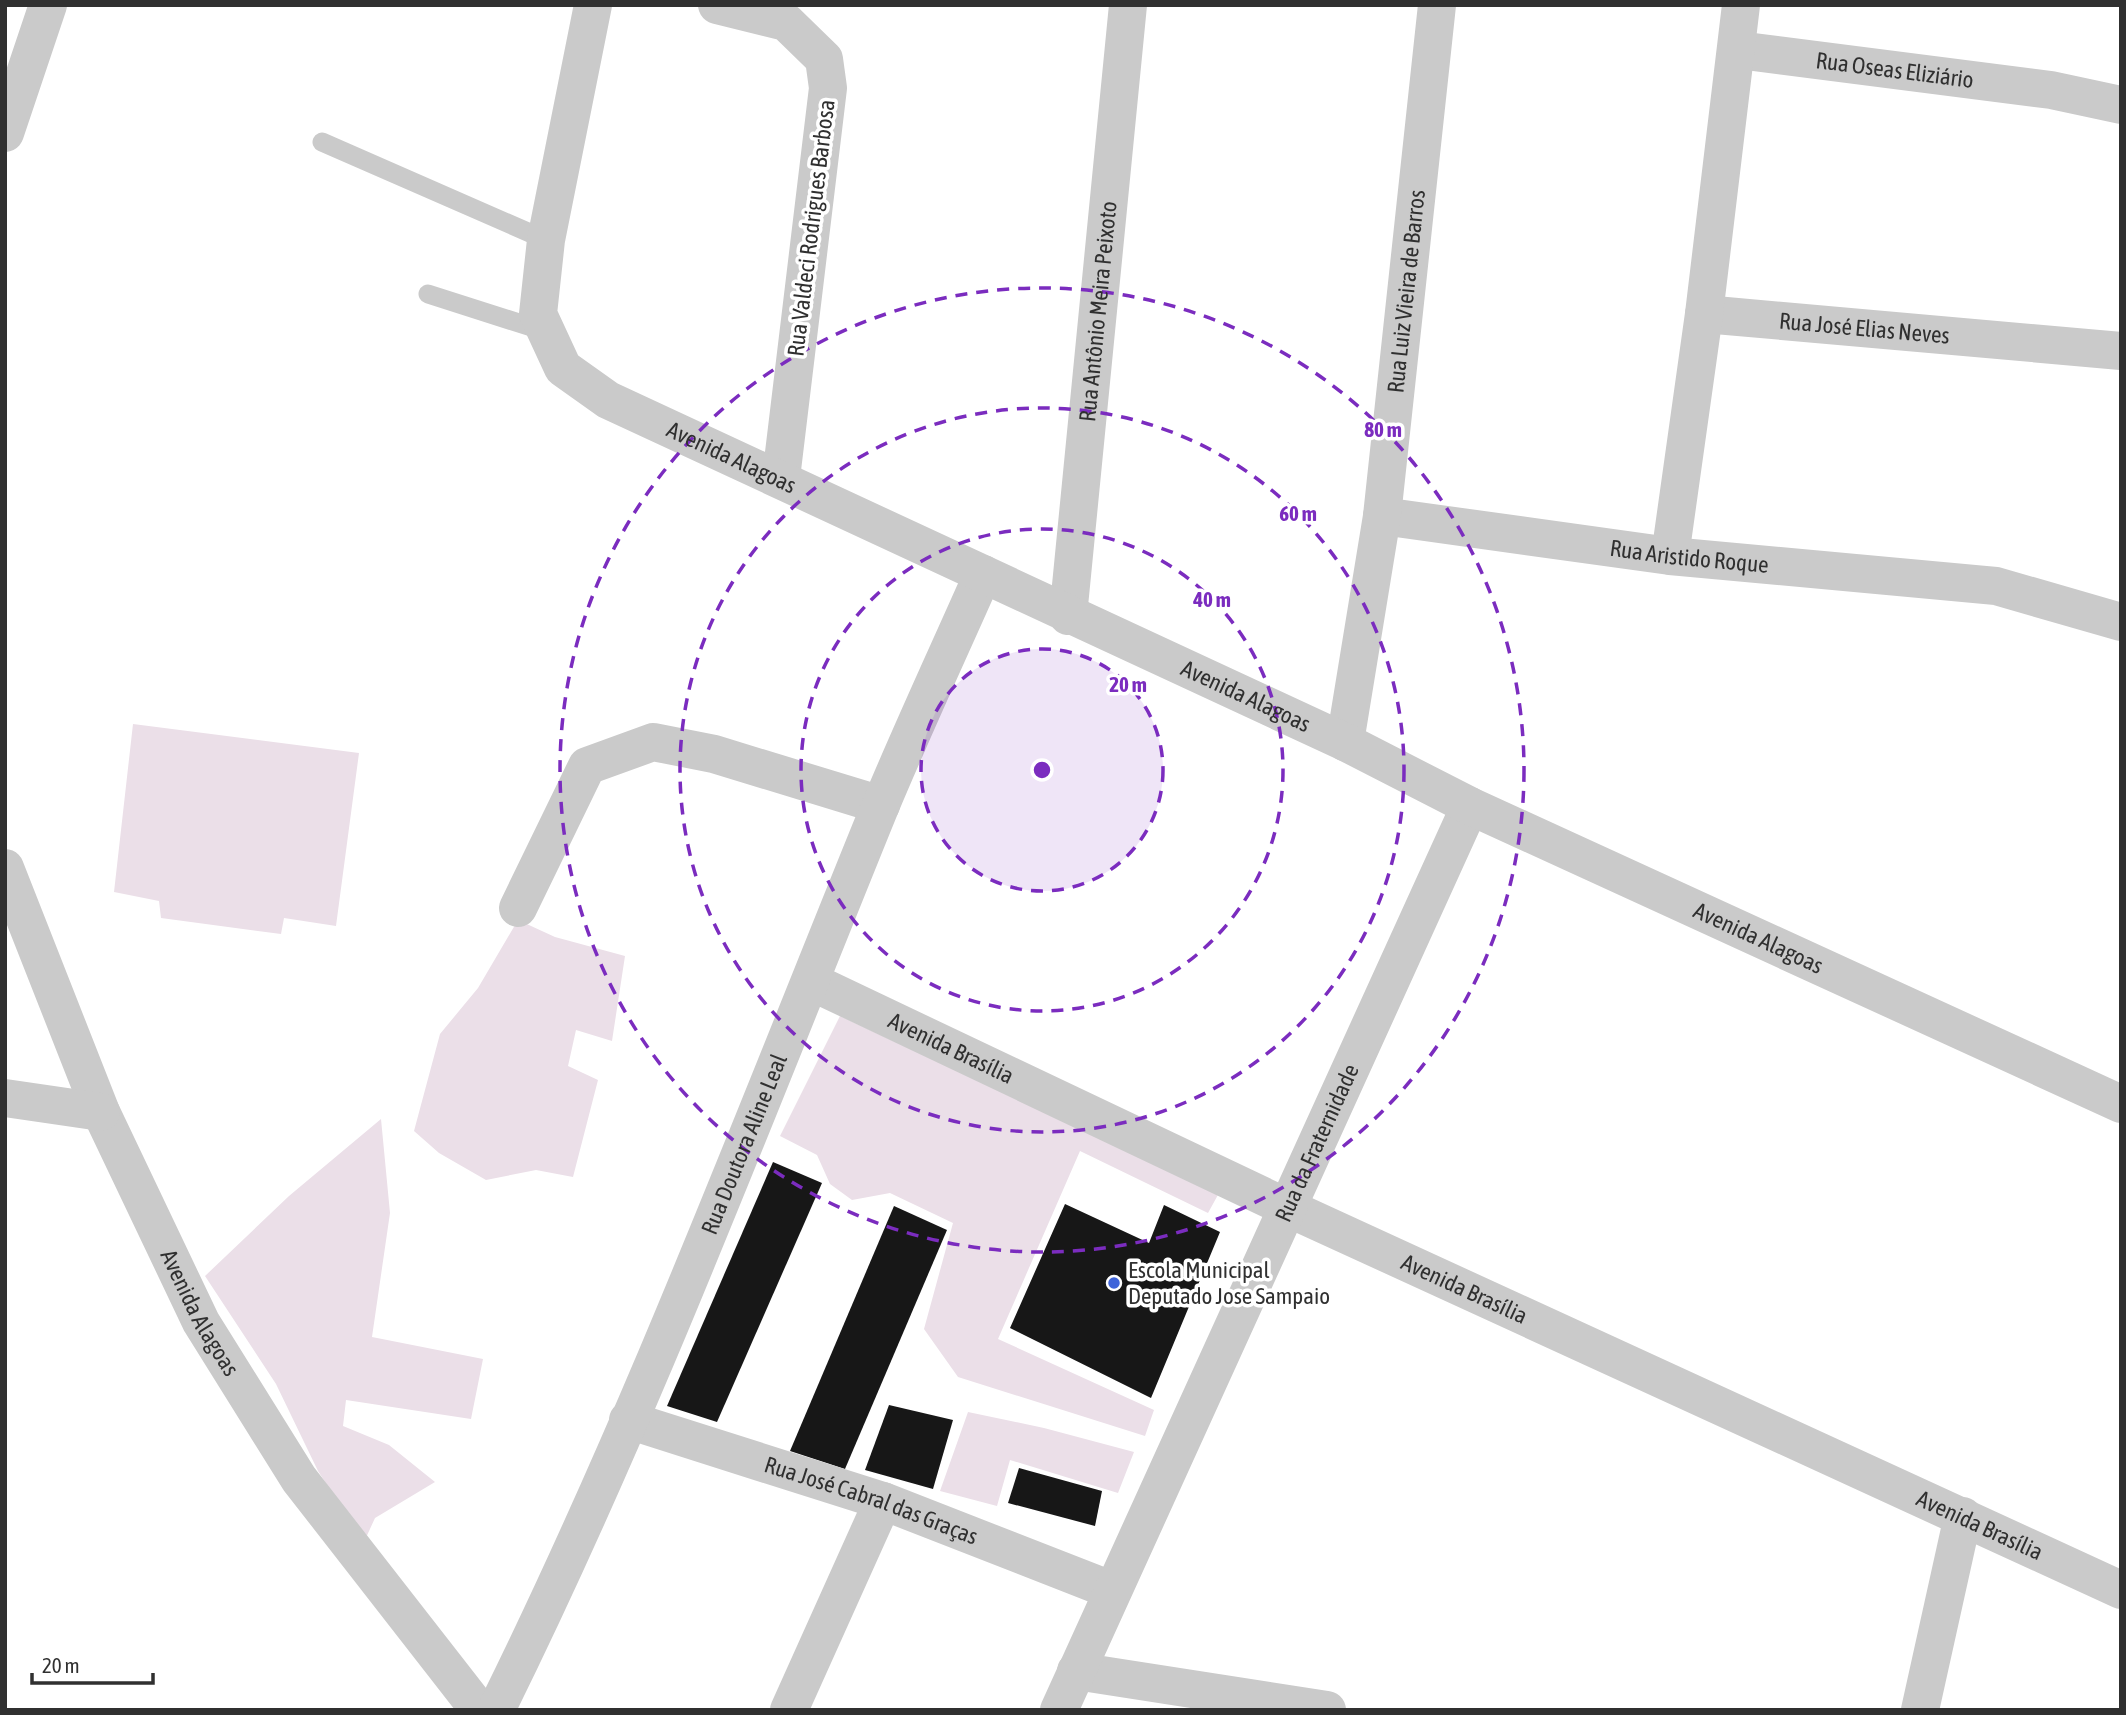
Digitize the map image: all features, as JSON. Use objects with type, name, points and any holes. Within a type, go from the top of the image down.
[{"type":"street","points":[[5,133],[48,5]]},
{"type":"street","name":"Avenida Alagoas","points":[[593,5],[546,240],[538,314],[563,368],[608,400],[1345,742],[1470,806],[2121,1104]]},
{"type":"street","name":"Rua Valdeci Rodrigues Barbosa","points":[[717,5],[786,22],[824,59],[828,88],[780,478]]},
{"type":"street","name":"Rua Antônio Meira Peixoto","points":[[1069,616],[1128,5]]},
{"type":"street","name":"Rua Luiz Vieira de Barros","points":[[1345,742],[1382,516],[1437,5]]},
{"type":"street","points":[[1670,556],[1704,314],[1738,50],[1741,5]]},
{"type":"street","name":"Rua Oseas Eliziário","points":[[1738,50],[2051,90],[2121,105]]},
{"type":"street","name":"Rua José Elias Neves","points":[[1704,314],[2026,340],[2121,351]]},
{"type":"street","name":"Rua Aristido Roque","points":[[1382,516],[1670,556],[1996,586],[2121,622]]},
{"type":"street","name":"Rua Doutora Aline Leal","points":[[496,1710],[544,1612],[628,1420],[812,982],[881,805],[983,574]]},
{"type":"street","points":[[518,908],[587,766],[653,742],[714,754],[881,805]]},
{"type":"street","name":"Rua da Fraternidade","points":[[1059,1710],[1111,1590],[1470,806]]},
{"type":"street","name":"Avenida Alagoas","points":[[5,868],[101,1112],[201,1322],[299,1479],[480,1710]]},
{"type":"street","name":"Avenida Brasília","points":[[812,982],[1288,1208],[2121,1590]]},
{"type":"street","points":[[5,1098],[101,1112]]},
{"type":"street","name":"Rua José Cabral das Graças","points":[[628,1420],[883,1501],[1111,1590]]},
{"type":"street","points":[[789,1710],[883,1501]]},
{"type":"street","points":[[1920,1710],[1963,1516]]},
{"type":"street","points":[[1076,1671],[1326,1710]]},
{"type":"lane","points":[[323,142],[546,240]]},
{"type":"lane","points":[[428,294],[547,332]]},
{"type":"shaded area","points":[[133,724],[359,753],[336,926],[284,918],[281,934],[161,918],[159,901],[114,892]]},
{"type":"shaded area","points":[[518,920],[555,937],[625,956],[612,1041],[576,1030],[568,1066],[598,1080],[573,1177],[536,1170],[486,1180],[439,1153],[414,1131],[440,1034],[478,988]]},
{"type":"shaded area","points":[[840,1016],[1219,1193],[1208,1213],[1080,1151],[998,1339],[1154,1410],[1145,1436],[958,1377],[924,1329],[953,1223],[890,1193],[852,1200],[830,1184],[817,1155],[780,1136]]},
{"type":"shaded area","points":[[381,1119],[390,1213],[372,1337],[483,1359],[471,1419],[346,1400],[343,1426],[389,1445],[435,1482],[375,1518],[364,1542],[318,1471],[276,1384],[205,1276],[289,1196]]},
{"type":"shaded area","points":[[968,1412],[1044,1428],[1134,1452],[1118,1493],[1010,1460],[997,1506],[940,1491]]},
{"type":"building","points":[[773,1162],[822,1183],[717,1422],[667,1406]]},
{"type":"building","name":"Escola Municipal Deputado Jose Sampaio","points":[[1065,1204],[1149,1243],[1164,1205],[1220,1232],[1151,1398],[1010,1328]]},
{"type":"building","points":[[894,1206],[947,1230],[845,1469],[790,1451]]},
{"type":"building","points":[[889,1405],[953,1420],[933,1489],[865,1470]]},
{"type":"building","points":[[1019,1468],[1102,1491],[1095,1526],[1008,1503]]},
{"type":"place","name":"Escola Municipal Deputado Jose Sampaio","points":[[1114,1283]]}]
